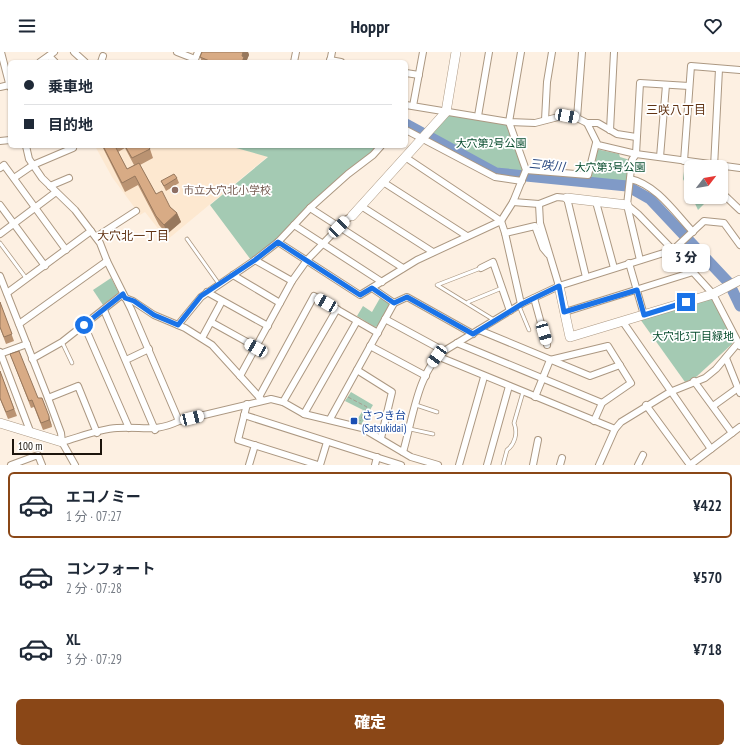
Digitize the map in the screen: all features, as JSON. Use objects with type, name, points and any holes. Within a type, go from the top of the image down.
[{"type":"street","points":[[177,52],[193,60]]},
{"type":"street","points":[[413,106],[423,52]]},
{"type":"street","points":[[240,376],[292,281],[307,260],[339,227],[352,216],[446,112],[456,52]]},
{"type":"street","points":[[478,116],[489,52]]},
{"type":"street","points":[[278,242],[360,295],[403,268],[433,252],[501,220],[513,202],[526,170],[509,122],[521,52]]},
{"type":"street","points":[[545,120],[547,82],[552,52]]},
{"type":"street","points":[[577,118],[582,52]]},
{"type":"street","points":[[610,130],[614,52]]},
{"type":"street","points":[[43,60],[52,54]]},
{"type":"street","points":[[1,56],[8,74]]},
{"type":"street","points":[[684,160],[691,66],[740,70]]},
{"type":"street","points":[[714,160],[720,69]]},
{"type":"street","points":[[408,72],[419,75]]},
{"type":"street","points":[[640,260],[627,206],[632,160],[636,154],[640,83],[689,86]]},
{"type":"street","points":[[660,157],[666,84]]},
{"type":"street","points":[[408,105],[509,122],[535,123],[562,116],[577,118],[587,122],[598,123],[617,134],[636,137]]},
{"type":"street","points":[[526,170],[588,175],[596,143],[587,122]]},
{"type":"street","points":[[408,131],[424,136],[495,177],[522,181]]},
{"type":"street","points":[[596,143],[636,154],[684,161]]},
{"type":"street","points":[[27,148],[33,165],[50,186],[75,210],[96,237],[148,349],[178,421]]},
{"type":"street","points":[[14,178],[33,165],[73,148]]},
{"type":"street","points":[[178,325],[201,296],[255,260],[278,242],[310,208],[348,174],[374,155],[379,148]]},
{"type":"street","points":[[405,157],[501,220],[520,305]]},
{"type":"street","points":[[0,168],[4,165],[66,250]]},
{"type":"street","points":[[728,167],[740,168]]},
{"type":"street","points":[[50,186],[69,178]]},
{"type":"street","points":[[630,184],[637,181],[651,188],[693,232]]},
{"type":"street","points":[[383,182],[467,236]]},
{"type":"street","points":[[0,234],[56,192]]},
{"type":"street","points":[[513,202],[539,204],[557,197],[627,206],[638,214],[674,250],[714,294],[739,345],[705,378],[694,381],[670,392],[646,405],[621,422],[615,429],[599,465]]},
{"type":"street","points":[[567,198],[586,277]]},
{"type":"street","points":[[728,199],[740,210]]},
{"type":"street","points":[[596,202],[614,268]]},
{"type":"street","points":[[539,204],[540,223],[559,286],[570,337],[714,294],[740,280]]},
{"type":"street","points":[[0,205],[45,266]]},
{"type":"street","points":[[361,206],[433,252]]},
{"type":"street","points":[[310,208],[403,268]]},
{"type":"street","points":[[96,237],[136,211]]},
{"type":"street","points":[[403,452],[426,376],[437,356],[457,343],[520,305],[559,286],[674,250],[704,221],[724,223],[740,246]]},
{"type":"street","points":[[294,225],[382,282]]},
{"type":"street","points":[[505,233],[535,226],[543,248],[550,257]]},
{"type":"street","points":[[7,293],[91,231]]},
{"type":"street","points":[[255,260],[292,281]]},
{"type":"street","points":[[19,324],[107,261]]},
{"type":"street","points":[[482,268],[493,262],[510,311]]},
{"type":"street","points":[[629,263],[644,315]]},
{"type":"street","points":[[564,312],[693,272]]},
{"type":"street","points":[[233,275],[280,303]]},
{"type":"street","points":[[0,276],[48,398],[61,433],[62,442],[75,465]]},
{"type":"street","points":[[372,288],[394,303]]},
{"type":"street","points":[[207,292],[268,326]]},
{"type":"street","points":[[32,359],[62,342],[124,296]]},
{"type":"street","points":[[124,296],[154,315],[178,325],[212,345],[260,398]]},
{"type":"street","points":[[260,398],[314,296],[378,333]]},
{"type":"street","points":[[330,419],[394,303],[407,297],[473,334]]},
{"type":"street","points":[[534,298],[547,345]]},
{"type":"street","points":[[202,338],[222,301]]},
{"type":"street","points":[[283,402],[337,309]]},
{"type":"street","points":[[104,310],[156,430]]},
{"type":"street","points":[[386,319],[444,351]]},
{"type":"street","points":[[304,414],[357,321]]},
{"type":"street","points":[[211,322],[256,348]]},
{"type":"street","points":[[622,322],[711,449]]},
{"type":"street","points":[[84,325],[129,428]]},
{"type":"street","points":[[480,330],[590,376],[620,365]]},
{"type":"street","points":[[457,343],[602,403]]},
{"type":"street","points":[[27,344],[0,353],[30,431]]},
{"type":"street","points":[[370,346],[426,376]]},
{"type":"street","points":[[550,360],[608,346],[631,383],[602,403],[594,421]]},
{"type":"street","points":[[126,360],[148,349]]},
{"type":"street","points":[[437,356],[484,377],[615,429]]},
{"type":"street","points":[[713,406],[739,391],[726,358]]},
{"type":"street","points":[[535,397],[550,360]]},
{"type":"street","points":[[357,370],[392,392],[381,438]]},
{"type":"street","points":[[459,465],[484,377]]},
{"type":"street","points":[[694,381],[732,433]]},
{"type":"street","points":[[48,398],[78,386],[97,433]]},
{"type":"street","points":[[487,465],[509,386]]},
{"type":"street","points":[[0,423],[62,442],[116,428],[156,430],[178,421],[247,404],[260,398],[271,399],[283,402],[304,414],[330,419],[362,428],[411,457],[438,465]]},
{"type":"street","points":[[247,404],[238,440],[319,465],[327,442]]},
{"type":"street","points":[[646,405],[690,465],[740,427]]},
{"type":"street","points":[[244,415],[401,465]]},
{"type":"street","points":[[532,465],[538,440]]},
{"type":"street","points":[[250,465],[255,445]]},
{"type":"street","points":[[11,465],[38,455],[42,465]]},
{"type":"street","points":[[638,465],[644,456]]},
{"type":"street","points":[[374,465],[377,457]]},
{"type":"street","points":[[294,465],[296,458]]},
{"type":"street","points":[[560,465],[562,458]]},
{"type":"lane","points":[[187,239],[220,284]]},
{"type":"lane","points":[[0,243],[27,279]]},
{"type":"lane","points":[[482,268],[437,285],[496,320]]},
{"type":"lane","points":[[468,302],[502,288]]},
{"type":"lane","points":[[520,305],[529,330]]},
{"type":"lane","points":[[62,342],[72,363]]},
{"type":"lane","points":[[503,465],[507,450],[512,446],[516,430],[514,423],[523,392]]},
{"type":"lane","points":[[416,405],[437,412]]},
{"type":"lane","points":[[410,429],[433,434]]},
{"type":"path","points":[[348,397],[367,407],[357,427]]},
{"type":"shaded area","name":"市立大穴北小学校","points":[[96,148],[237,148],[268,156],[167,240],[145,212],[140,215],[112,177]]},
{"type":"green space","name":"大穴第2号公園","points":[[449,114],[507,124],[523,170],[520,173],[497,171],[430,135]]},
{"type":"green space","points":[[236,148],[377,148],[276,241],[251,260],[210,205],[268,157]]},
{"type":"green space","name":"大穴第3号公園","points":[[596,149],[619,154],[620,157],[630,160],[627,184],[591,179]]},
{"type":"green space","points":[[695,204],[704,204],[698,210]]},
{"type":"green space","points":[[111,278],[118,293],[103,305],[93,290]]},
{"type":"green space","points":[[380,298],[389,302],[389,305],[378,326],[375,327],[357,316],[363,306],[372,312]]},
{"type":"green space","name":"大穴北3丁目緑地","points":[[710,298],[713,300],[733,340],[732,344],[695,378],[685,382],[640,319]]},
{"type":"green space","points":[[351,392],[373,405],[359,428],[354,425],[363,410],[345,401]]},
{"type":"building","points":[[202,52],[243,52],[242,56],[244,57],[243,60],[207,60],[200,57]]},
{"type":"building","points":[[104,148],[116,148],[127,169],[139,163],[156,194],[162,191],[170,207],[177,213],[164,225],[156,216],[135,176],[122,183]]},
{"type":"building","points":[[126,148],[150,149],[132,158]]},
{"type":"building","points":[[174,174],[177,178],[164,186],[161,181]]},
{"type":"building","points":[[0,302],[12,334],[4,337],[0,327]]},
{"type":"building","points":[[19,351],[38,398],[42,398],[49,416],[49,420],[41,423],[32,400],[29,401],[10,354]]},
{"type":"building","points":[[0,371],[14,409],[6,412],[0,398]]},
{"type":"waterway","name":"三咲川","points":[[408,125],[496,173],[627,186],[650,199],[729,283],[740,306]]},
{"type":"place","name":"市立大穴北小学校","points":[[175,190]]},
{"type":"place","name":"さつき台 (Satsukidai)","points":[[354,421]]},
{"type":"district","name":"三咲八丁目","points":[[676,109]]},
{"type":"district","name":"大穴北一丁目","points":[[133,235]]},
{"type":"route","points":[[84,325],[123,294],[125,298],[134,301],[154,315],[178,325],[201,296],[255,260],[278,242],[360,295],[372,288],[394,303],[407,297],[473,334],[522,304],[559,286],[564,312],[637,290],[644,315],[686,302]]}]
